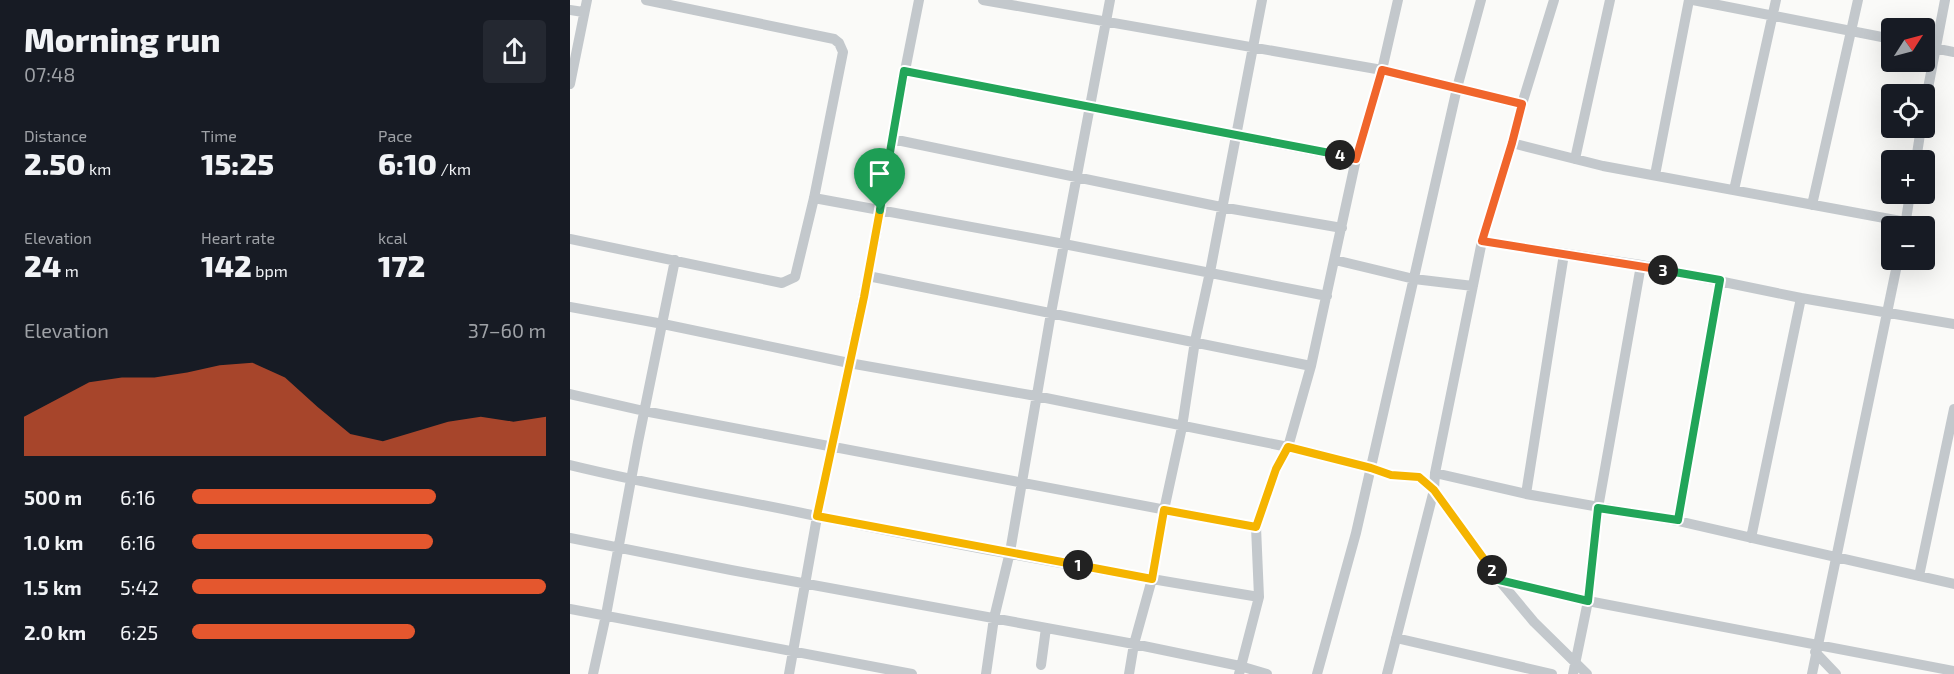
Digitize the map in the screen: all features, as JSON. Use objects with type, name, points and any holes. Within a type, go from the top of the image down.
[{"type":"street","points":[[570,84],[587,0]]},
{"type":"street","points":[[570,239],[782,283],[795,277],[814,198],[843,52],[839,43],[834,39],[688,4],[646,0]]},
{"type":"street","points":[[789,674],[817,516],[868,276],[904,71],[919,0]]},
{"type":"street","points":[[983,0],[1382,70],[1522,104]]},
{"type":"street","points":[[986,674],[994,618],[1010,552],[1051,313],[1110,0]]},
{"type":"street","points":[[1129,674],[1134,644],[1152,579],[1182,427],[1195,341],[1262,0]]},
{"type":"street","points":[[1240,670],[1259,597],[1256,527],[1276,469],[1288,447],[1311,366],[1356,159],[1382,70],[1398,0]]},
{"type":"street","points":[[1317,674],[1356,533],[1457,88],[1481,0]]},
{"type":"street","points":[[1387,674],[1434,490],[1434,473],[1482,241],[1554,0]]},
{"type":"street","points":[[1575,159],[1610,0]]},
{"type":"street","points":[[1655,175],[1691,0],[1881,37]]},
{"type":"street","points":[[1734,190],[1776,0]]},
{"type":"street","points":[[1812,205],[1858,0]]},
{"type":"street","points":[[1935,31],[1945,0]]},
{"type":"street","points":[[570,9],[583,12]]},
{"type":"street","points":[[1935,48],[1954,52]]},
{"type":"street","points":[[904,71],[1356,159]]},
{"type":"street","points":[[892,139],[1221,207],[1342,228]]},
{"type":"street","points":[[1512,143],[1575,159],[1881,219]]},
{"type":"street","points":[[814,198],[1327,296]]},
{"type":"street","points":[[1482,241],[1641,265],[1801,298],[1954,324]]},
{"type":"street","points":[[1526,494],[1564,254]]},
{"type":"street","points":[[593,674],[675,260]]},
{"type":"street","points":[[1335,260],[1414,279],[1473,286]]},
{"type":"street","points":[[1573,674],[1588,601],[1598,508],[1641,265]]},
{"type":"street","points":[[1812,674],[1896,270]]},
{"type":"street","points":[[868,276],[1311,366]]},
{"type":"street","points":[[1678,520],[1720,280]]},
{"type":"street","points":[[1751,538],[1801,298]]},
{"type":"street","points":[[570,308],[663,324],[849,363],[1036,396],[1288,447],[1391,475],[1419,477],[1434,490],[1499,580],[1534,622],[1587,674]]},
{"type":"street","points":[[570,394],[644,411],[1256,527]]},
{"type":"street","points":[[1919,576],[1954,409]]},
{"type":"street","points":[[570,465],[631,480],[817,516],[1259,597]]},
{"type":"street","points":[[1434,473],[1598,508],[1678,520],[1954,584]]},
{"type":"street","points":[[570,538],[1134,644],[1240,670],[1267,674]]},
{"type":"street","points":[[1499,580],[1816,649],[1954,670]]},
{"type":"street","points":[[570,609],[912,674]]},
{"type":"street","points":[[1041,665],[1046,628]]},
{"type":"street","points":[[1396,638],[1552,674]]},
{"type":"street","points":[[1816,649],[1836,674]]},
{"type":"route","points":[[1382,70],[1522,104],[1482,241],[1641,265],[1720,280],[1678,520],[1598,508],[1588,601],[1499,580],[1434,490],[1419,477],[1391,475],[1288,447],[1266,494],[1256,527],[1164,510],[1152,579],[817,516],[864,297],[880,210],[904,71],[1356,159],[1382,70]]}]
